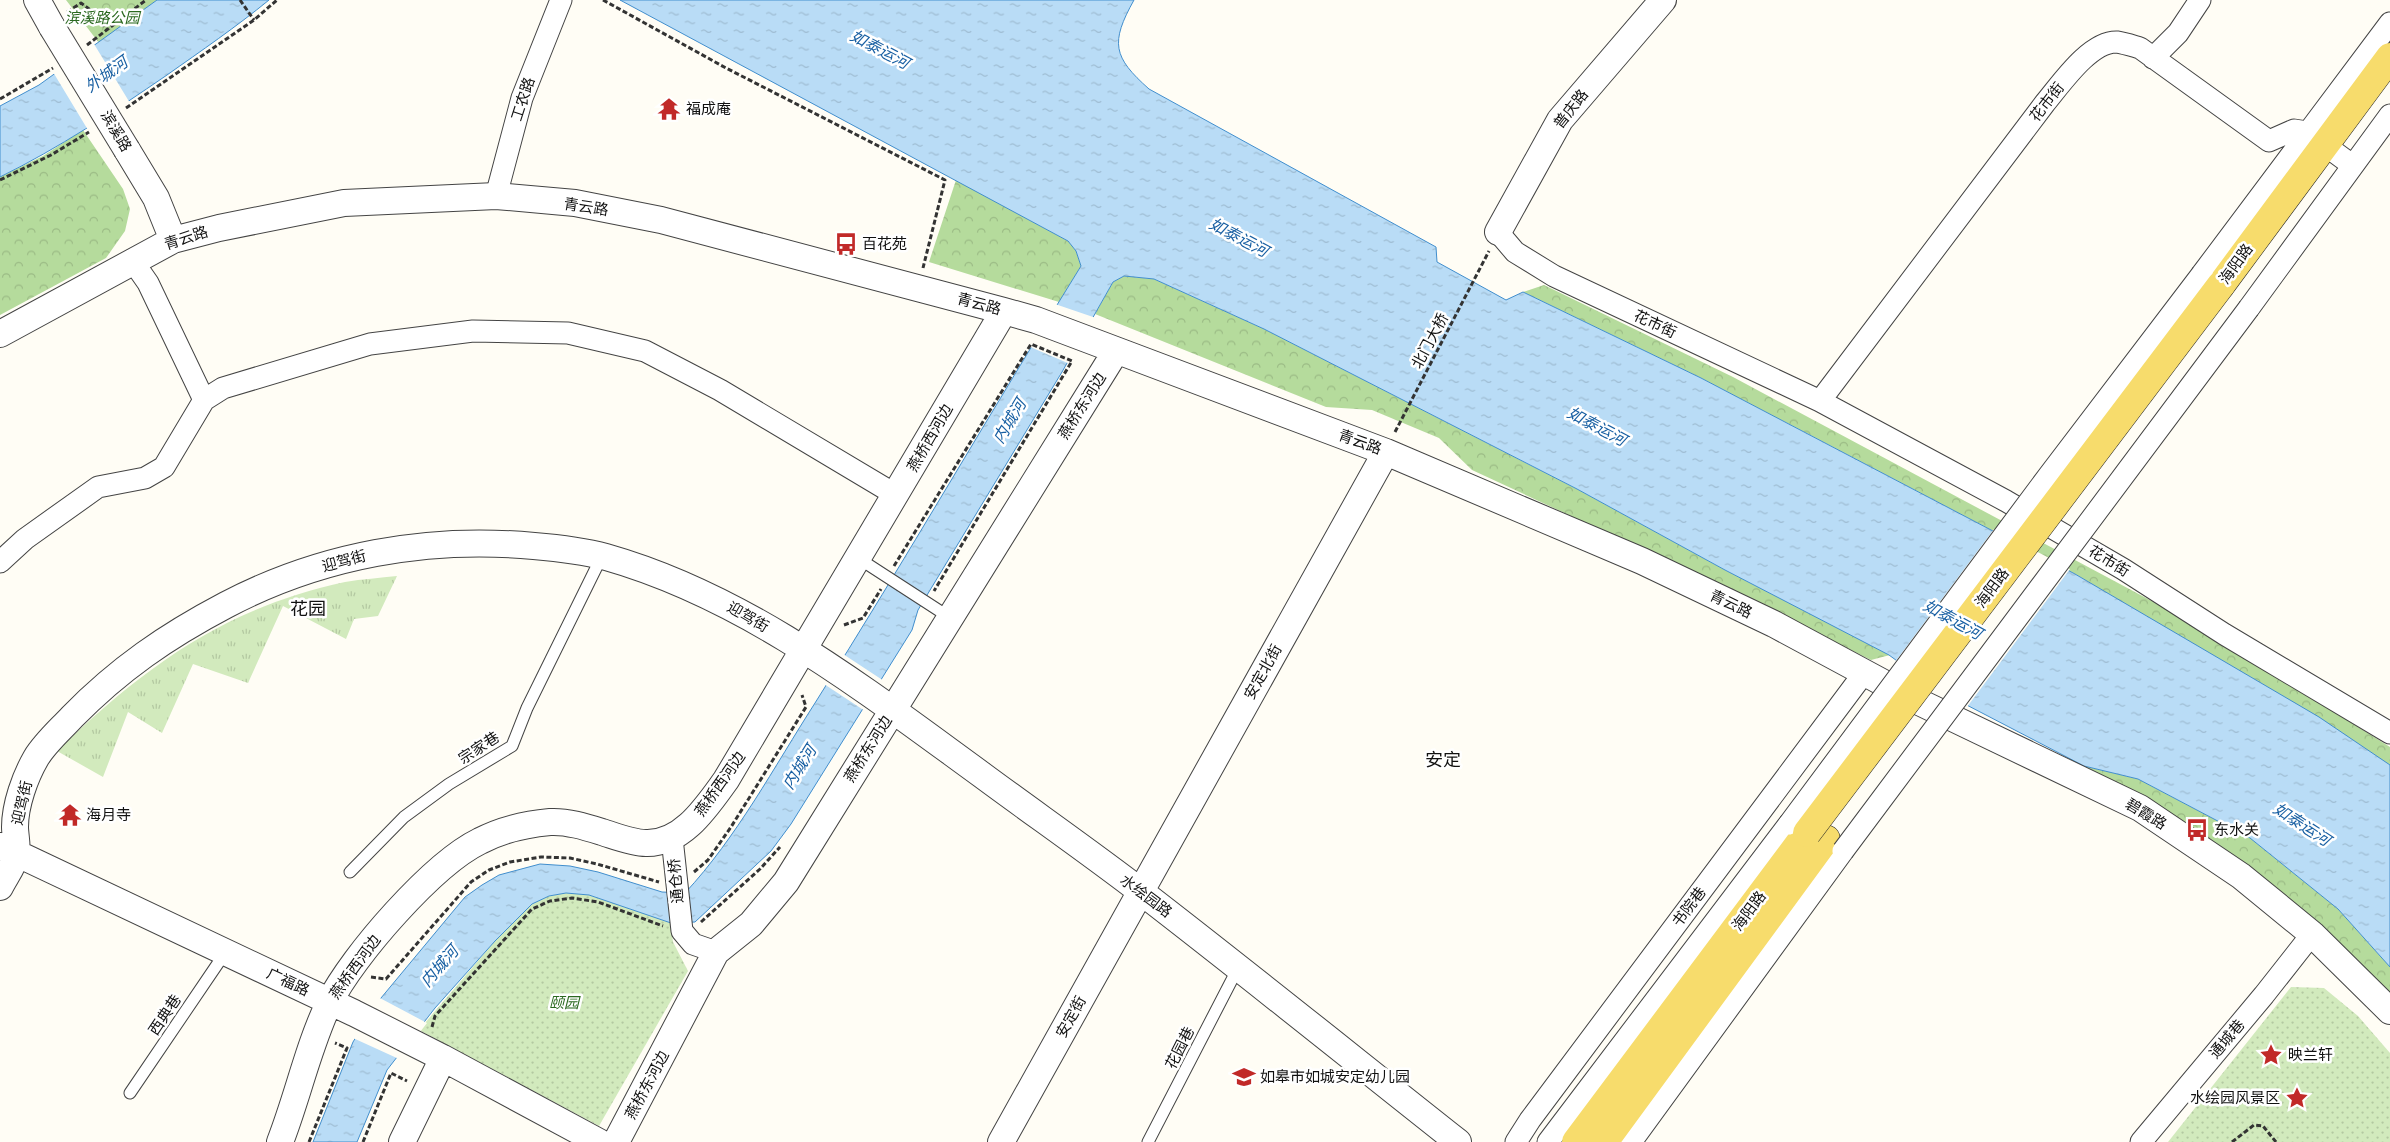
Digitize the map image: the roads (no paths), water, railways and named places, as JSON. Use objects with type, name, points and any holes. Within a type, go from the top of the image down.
[{"type":"main road","name":"海阳路","points":[[1576,1142],[1816,837],[2330,149],[2390,57]]},
{"type":"main road","name":"海阳路","points":[[2330,149],[2390,86]]},
{"type":"main road","name":"海阳路","points":[[1604,1142],[1816,837]]},
{"type":"street","name":"滨溪路","points":[[36,0],[156,198],[173,240]]},
{"type":"street","name":"普庆路","points":[[1498,232],[1560,120],[1663,0]]},
{"type":"street","points":[[2153,58],[2178,33],[2200,0]]},
{"type":"street","name":"工农路","points":[[496,196],[522,98],[560,2]]},
{"type":"street","points":[[1548,1142],[1816,837],[2330,149],[2390,23]]},
{"type":"street","name":"花市街","points":[[1820,401],[2071,71],[2095,49],[2116,42],[2140,48],[2269,141],[2294,130],[2330,149]]},
{"type":"street","points":[[2330,149],[2390,115]]},
{"type":"street","name":"青云路","points":[[0,334],[132,260],[173,240],[219,228],[344,203],[496,196],[576,203],[662,220],[1004,311],[1033,332],[1090,341],[1389,443],[1642,560],[1774,624],[1917,701]]},
{"type":"street","name":"花市街","points":[[1498,232],[1515,252],[1554,276],[1820,401],[2014,505],[2123,569],[2224,634],[2390,733]]},
{"type":"street","points":[[132,260],[148,283],[204,400]]},
{"type":"street","name":"燕桥西河边","points":[[280,1142],[316,1035],[330,1002],[370,943],[395,914],[440,868],[480,841],[517,828],[552,822],[583,827],[646,844],[672,838],[699,816],[726,780],[812,651],[858,558],[1004,311]]},
{"type":"street","points":[[0,562],[25,539],[98,487],[145,478],[164,467],[204,400],[223,388],[370,344],[473,332],[568,333],[645,351],[720,390],[896,495]]},
{"type":"street","name":"燕桥东河边","points":[[616,1142],[716,952],[751,924],[786,882],[885,704],[949,617],[1116,351]]},
{"type":"street","name":"安定北街","points":[[1141,891],[1389,443]]},
{"type":"street","name":"迎驾街","points":[[0,887],[23,788],[37,756],[92,697],[118,673],[162,640],[244,596],[292,576],[341,560],[397,548],[454,543],[508,544],[602,556],[659,574],[700,591],[812,651]]},
{"type":"street","name":"水绘园路","points":[[812,651],[1141,891],[1458,1142]]},
{"type":"street","name":"书院巷","points":[[1516,1142],[1530,1120],[1864,673]]},
{"type":"street","name":"碧霞路","points":[[1917,701],[2140,808],[2241,876],[2312,934],[2390,1011]]},
{"type":"street","points":[[0,799],[8,787],[37,756]]},
{"type":"street","points":[[1631,1142],[1816,837]]},
{"type":"street","name":"通仓桥","points":[[672,838],[677,883],[676,891],[682,928],[693,944],[716,952]]},
{"type":"street","name":"广福路","points":[[8,850],[354,1013],[599,1142]]},
{"type":"street","name":"安定街","points":[[1001,1142],[1141,891]]},
{"type":"street","name":"通城巷","points":[[2141,1142],[2264,995],[2312,934]]},
{"type":"street","points":[[402,1142],[426,1090],[429,1051]]},
{"type":"lane","name":"宗家巷","points":[[350,872],[404,817],[449,784],[512,746],[527,708],[602,556]]},
{"type":"lane","points":[[858,558],[949,617]]},
{"type":"lane","name":"西典巷","points":[[130,1093],[226,953]]},
{"type":"lane","name":"花园巷","points":[[1148,1142],[1238,968]]},
{"type":"water","name":"外城河","points":[[157,0],[269,0],[167,75],[85,129],[0,177],[0,106],[39,85]]},
{"type":"water","points":[[620,0],[1134,0],[1121,28],[1119,49],[1128,68],[1149,89],[1436,247],[1437,262],[1506,300],[1523,292],[1701,378],[2075,574],[2319,717],[2390,765],[2390,967],[2338,909],[2250,838],[2138,779],[2084,766],[1934,688],[1889,655],[1725,570],[1577,489],[1264,329],[1154,279],[1124,276],[1113,282],[1062,372],[918,610],[912,630],[791,824],[771,851],[695,922],[671,923],[589,895],[566,893],[549,896],[532,904],[495,941],[435,1008],[387,1070],[357,1142],[313,1142],[353,1042],[376,1004],[465,897],[482,885],[499,875],[540,864],[570,866],[598,872],[662,892],[685,893],[721,849],[754,801],[1081,266],[1076,251],[1068,241]]},
{"type":"place","name":"福成庵","points":[[669,109]]},
{"type":"place","name":"百花苑","points":[[846,244]]},
{"type":"place","name":"海月寺","points":[[70,815]]},
{"type":"place","name":"东水关","points":[[2197,830]]},
{"type":"place","name":"映兰轩","points":[[2271,1055]]},
{"type":"place","name":"如皋市如城安定幼儿园","points":[[1244,1077]]},
{"type":"place","name":"水绘园风景区","points":[[2297,1098]]},
{"type":"district","name":"花园","points":[[308,609]]},
{"type":"district","name":"安定","points":[[1443,760]]},
{"type":"park label","name":"滨溪路公园","points":[[102,18]]},
{"type":"park label","name":"颐园","points":[[564,1003]]},
{"type":"water label","name":"如泰运河","points":[[880,49]]},
{"type":"water label","name":"如泰运河","points":[[1239,237]]},
{"type":"water label","name":"内城河","points":[[1009,421]]},
{"type":"water label","name":"如泰运河","points":[[1597,426]]},
{"type":"water label","name":"如泰运河","points":[[1953,619]]},
{"type":"water label","name":"内城河","points":[[799,767]]},
{"type":"water label","name":"如泰运河","points":[[2302,824]]},
{"type":"water label","name":"内城河","points":[[439,966]]}]
